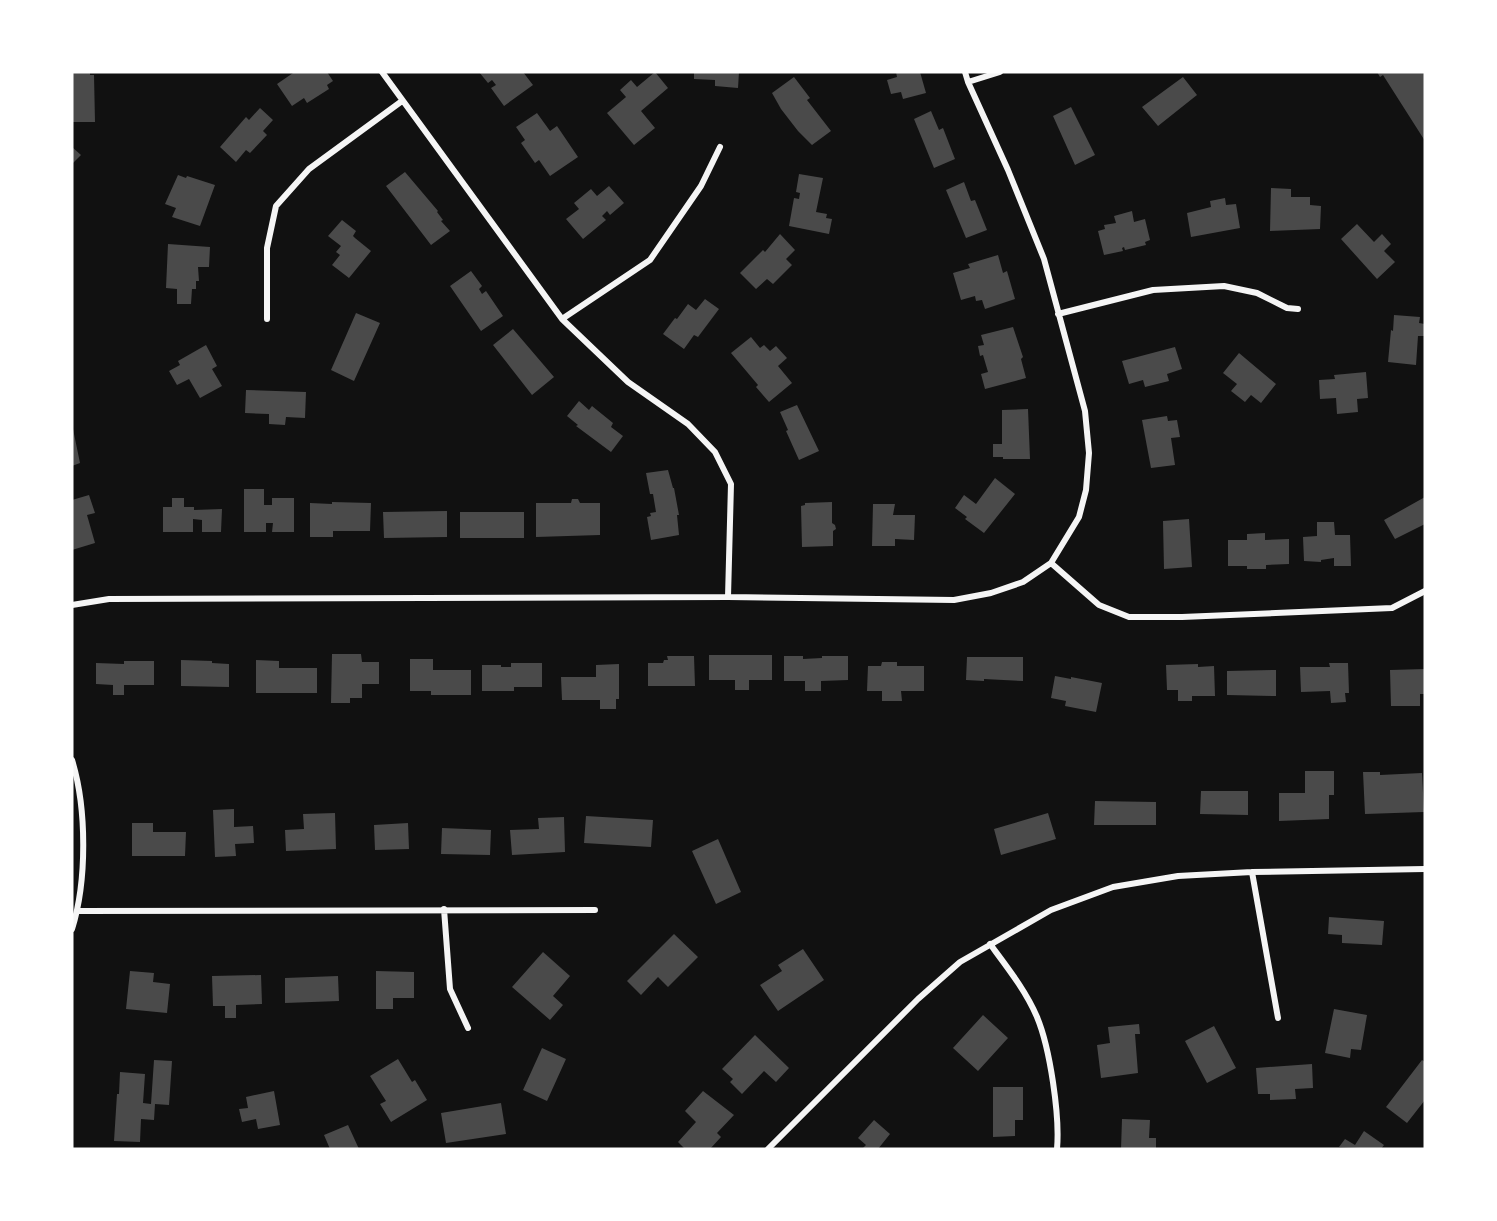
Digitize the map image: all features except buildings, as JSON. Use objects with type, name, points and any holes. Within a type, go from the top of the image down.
[{"type":"street","points":[[382,72],[562,319],[628,382],[687,424],[715,452],[731,484],[728,597]]},
{"type":"street","points":[[72,605],[109,599],[728,597],[954,600],[991,593],[1023,582],[1051,563],[1079,517],[1086,490],[1089,453],[1085,411],[1044,259],[965,72]]},
{"type":"street","points":[[968,82],[1000,72]]},
{"type":"street","points":[[267,319],[267,248],[276,206],[309,169],[402,101]]},
{"type":"street","points":[[562,319],[650,260],[701,186],[720,147]]},
{"type":"street","points":[[1058,314],[1153,290],[1224,286],[1257,293],[1287,309],[1298,309]]},
{"type":"street","points":[[1051,563],[1099,605],[1129,617],[1182,617],[1392,608],[1425,591]]},
{"type":"street","points":[[72,760],[84,837],[78,911],[72,929]]},
{"type":"street","points":[[768,1149],[918,999],[960,962],[1050,910],[1113,887],[1178,876],[1252,872],[1425,869]]},
{"type":"street","points":[[1252,872],[1278,1018]]},
{"type":"street","points":[[444,909],[450,989],[468,1028]]},
{"type":"street","points":[[78,911],[595,910]]},
{"type":"street","points":[[990,944],[1024,993],[1038,1018],[1047,1053],[1053,1092],[1057,1149]]}]
